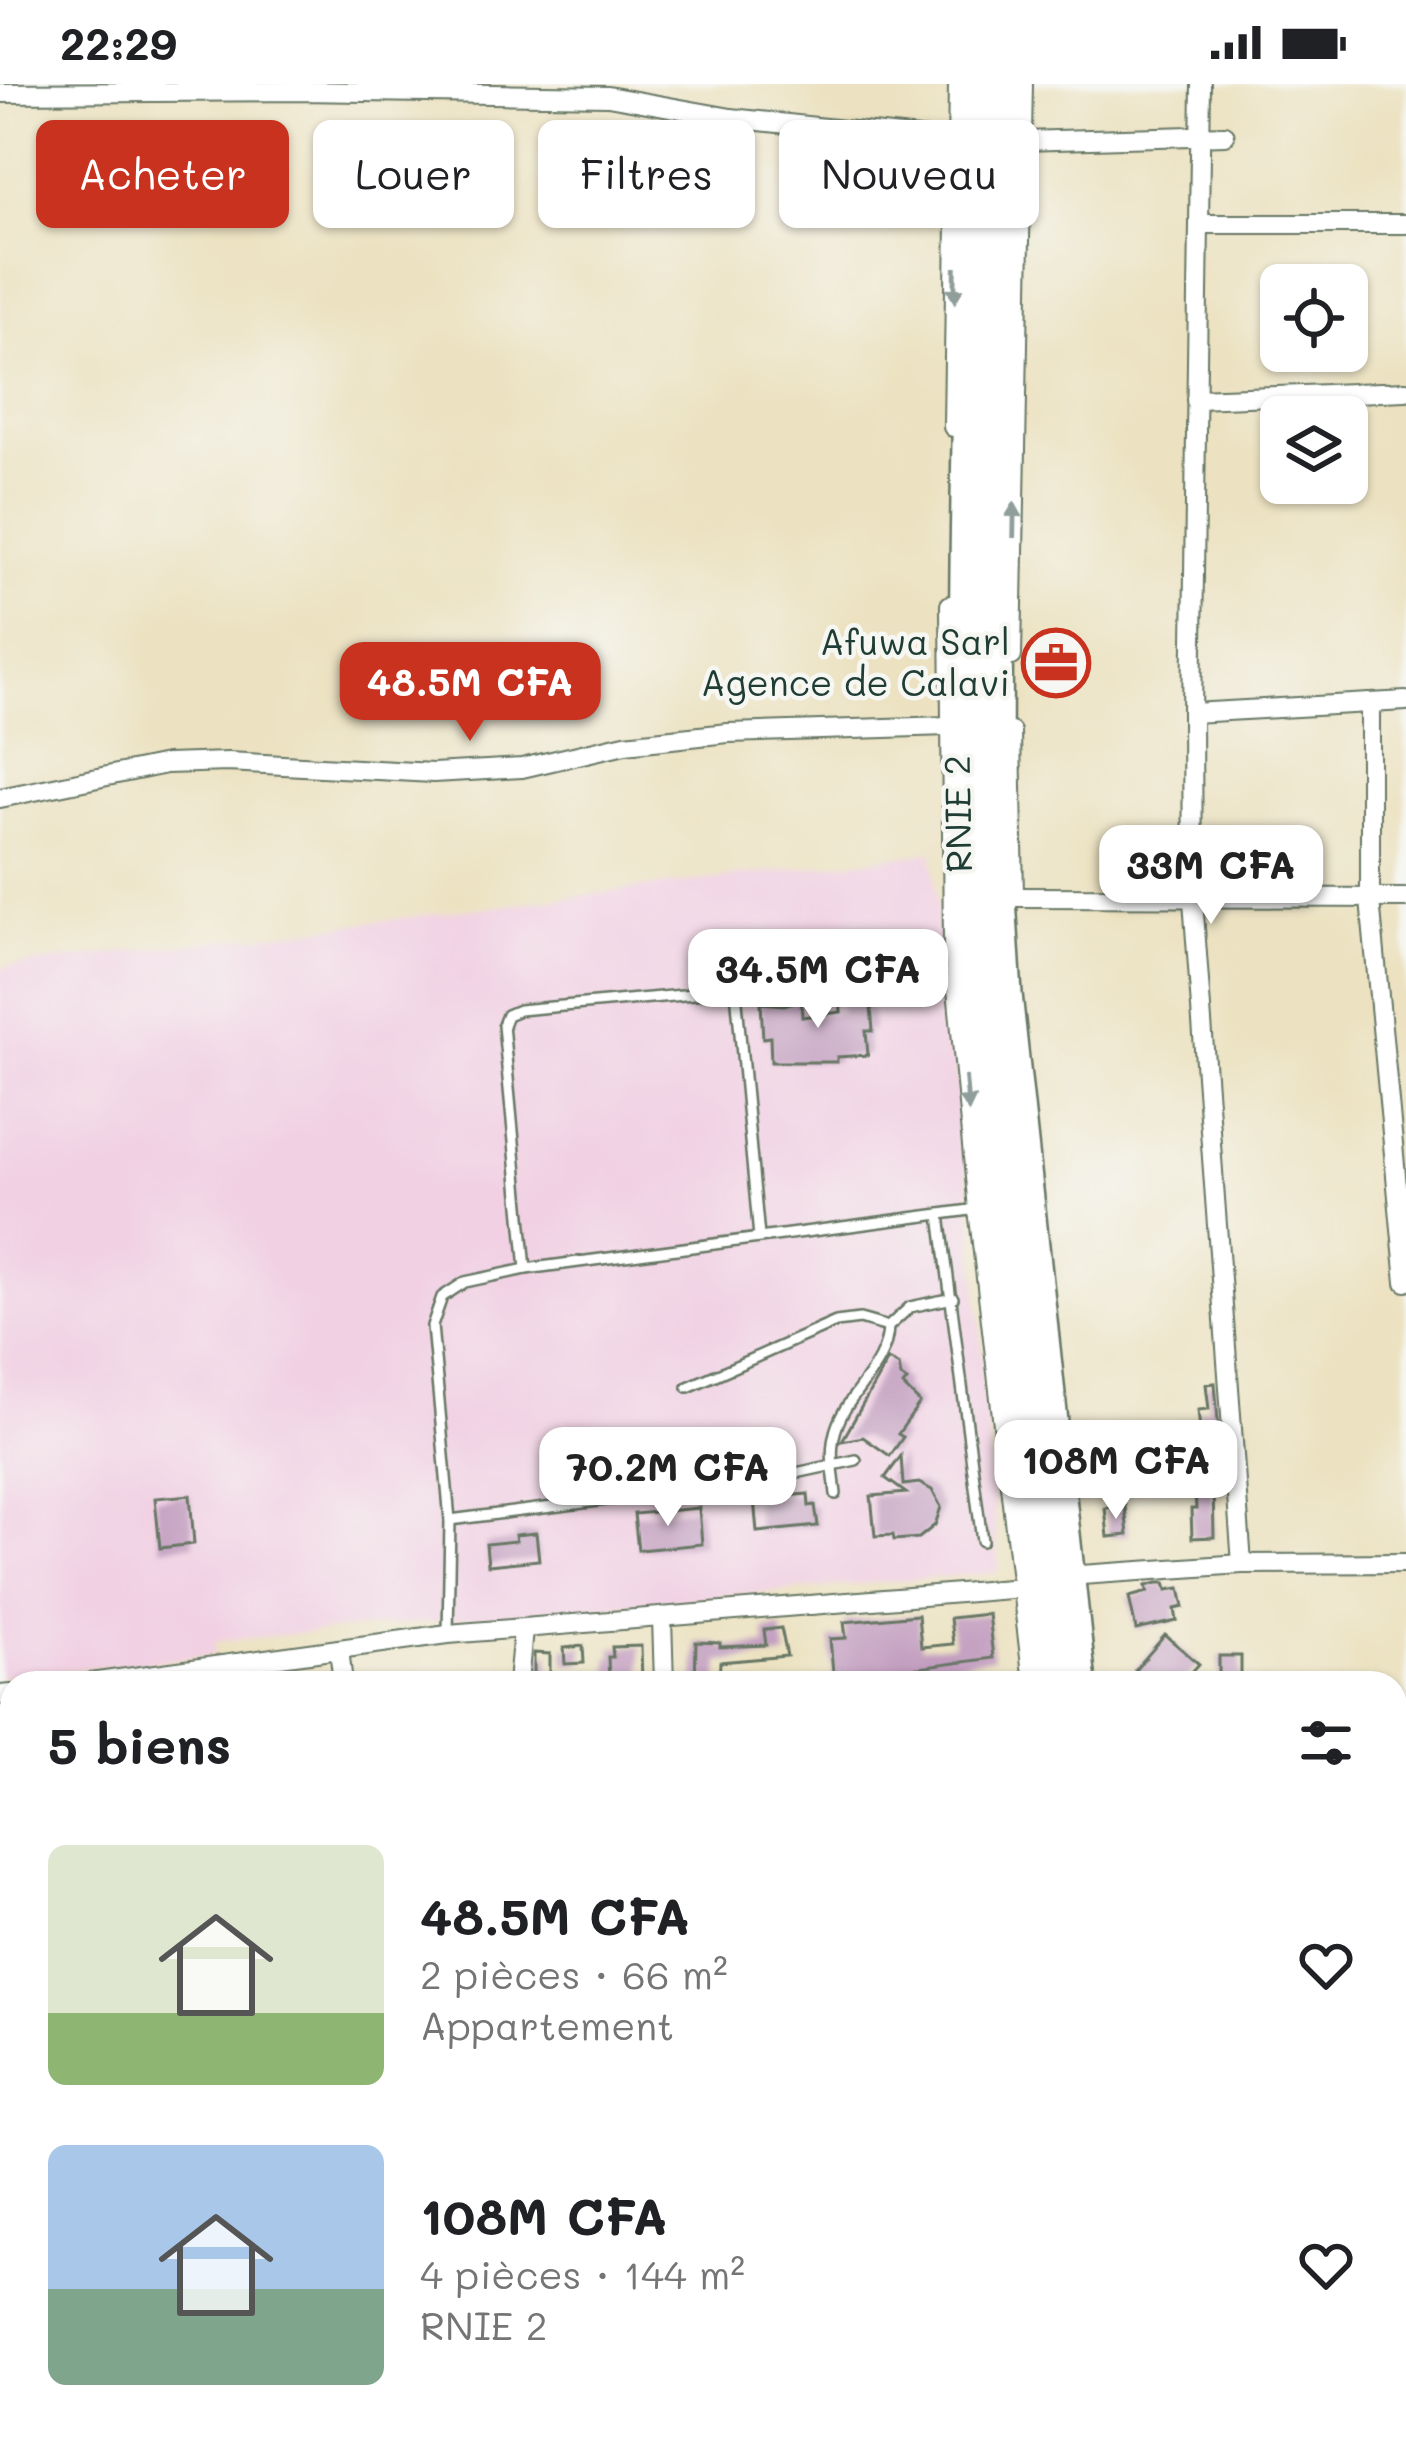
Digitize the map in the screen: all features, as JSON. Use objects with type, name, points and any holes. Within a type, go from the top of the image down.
[{"type":"highway","name":"RNIE 2","points":[[977,84],[966,697],[974,946],[997,1207],[1050,1671]]},
{"type":"highway","name":"RNIE 2","points":[[1004,84],[996,409],[995,836],[1007,1016],[1078,1671]]},
{"type":"street","points":[[957,120],[958,84]]},
{"type":"street","points":[[1023,84],[1023,120]]},
{"type":"street","points":[[1201,84],[1193,900],[1242,1564]]},
{"type":"street","points":[[0,92],[300,87],[609,90],[731,118],[779,123]]},
{"type":"street","points":[[1039,140],[1225,135]]},
{"type":"street","points":[[1200,224],[1406,224]]},
{"type":"street","points":[[956,228],[949,726],[953,947],[1032,1671]]},
{"type":"street","points":[[1021,228],[1011,700],[1014,897],[1092,1671]]},
{"type":"street","points":[[1196,399],[1406,391]]},
{"type":"street","points":[[1192,713],[1406,701]]},
{"type":"street","points":[[1370,704],[1370,900],[1406,1282]]},
{"type":"street","points":[[0,798],[166,764],[228,762],[434,773],[522,768],[625,744],[728,733],[949,726]]},
{"type":"street","points":[[1014,897],[1406,898]]},
{"type":"street","points":[[1081,1575],[1242,1564],[1406,1563]]},
{"type":"street","points":[[178,1671],[448,1634],[1022,1588]]},
{"type":"street","points":[[662,1619],[664,1671]]},
{"type":"street","points":[[519,1671],[523,1630]]},
{"type":"street","points":[[339,1649],[342,1671]]},
{"type":"lane","points":[[526,1269],[503,1025],[507,1015],[519,1010],[781,991],[779,966]]},
{"type":"lane","points":[[736,991],[759,1238]]},
{"type":"lane","points":[[448,1634],[450,1520],[432,1326],[442,1297],[465,1282],[526,1269],[978,1209]]},
{"type":"lane","points":[[940,1215],[982,1541]]},
{"type":"lane","points":[[836,1494],[832,1464],[837,1427],[886,1351],[888,1328],[910,1307],[953,1298]]},
{"type":"lane","points":[[688,1387],[836,1322],[860,1319],[888,1328]]},
{"type":"lane","points":[[450,1520],[764,1480],[856,1460]]},
{"type":"shaded area","points":[[932,852],[972,1211],[999,1572],[226,1640],[214,1642],[216,1655],[59,1671],[0,1671],[0,968]]},
{"type":"building","points":[[870,995],[873,1031],[866,1031],[868,1055],[837,1057],[837,1062],[771,1062],[770,1037],[763,1038],[761,1003],[784,1005],[801,1000],[802,1017],[841,1012],[840,997]]},
{"type":"building","points":[[888,1360],[899,1366],[907,1381],[903,1386],[920,1403],[898,1434],[903,1437],[890,1456],[863,1437],[842,1441]]},
{"type":"building","points":[[1215,1383],[1223,1486],[1213,1486],[1214,1537],[1192,1538],[1191,1509],[1196,1509],[1193,1450],[1202,1450],[1198,1410],[1209,1409],[1206,1384]]},
{"type":"building","points":[[1152,1426],[1154,1448],[1118,1452],[1116,1429]]},
{"type":"building","points":[[901,1456],[903,1485],[919,1483],[932,1490],[941,1507],[935,1525],[919,1538],[894,1540],[893,1535],[875,1536],[871,1496],[906,1493],[885,1478]]},
{"type":"building","points":[[808,1494],[818,1526],[757,1532],[754,1499]]},
{"type":"building","points":[[190,1495],[194,1544],[160,1548],[155,1498]]},
{"type":"building","points":[[1125,1506],[1128,1535],[1108,1537],[1105,1508]]},
{"type":"building","points":[[699,1508],[702,1544],[638,1550],[634,1514]]},
{"type":"building","points":[[536,1533],[539,1560],[488,1565],[486,1544]]},
{"type":"building","points":[[1165,1583],[1167,1590],[1180,1588],[1184,1607],[1175,1609],[1177,1621],[1136,1630],[1129,1597],[1148,1592],[1146,1586]]},
{"type":"building","points":[[988,1614],[993,1658],[910,1671],[833,1671],[830,1639],[846,1638],[844,1622],[918,1615],[921,1647],[953,1644],[950,1618]]},
{"type":"building","points":[[781,1628],[787,1656],[720,1662],[720,1671],[695,1671],[696,1642],[720,1643],[720,1647],[766,1645],[764,1630]]},
{"type":"building","points":[[1165,1635],[1199,1664],[1193,1671],[1135,1670]]},
{"type":"building","points":[[583,1646],[584,1663],[565,1664],[564,1648]]},
{"type":"building","points":[[641,1646],[642,1671],[609,1671],[612,1647]]},
{"type":"building","points":[[534,1653],[550,1654],[550,1671],[534,1671]]},
{"type":"building","points":[[1219,1656],[1241,1656],[1241,1671],[1219,1671]]},
{"type":"place","name":"Afuwa Sarl Agence de Calavi","points":[[1056,663]]}]
